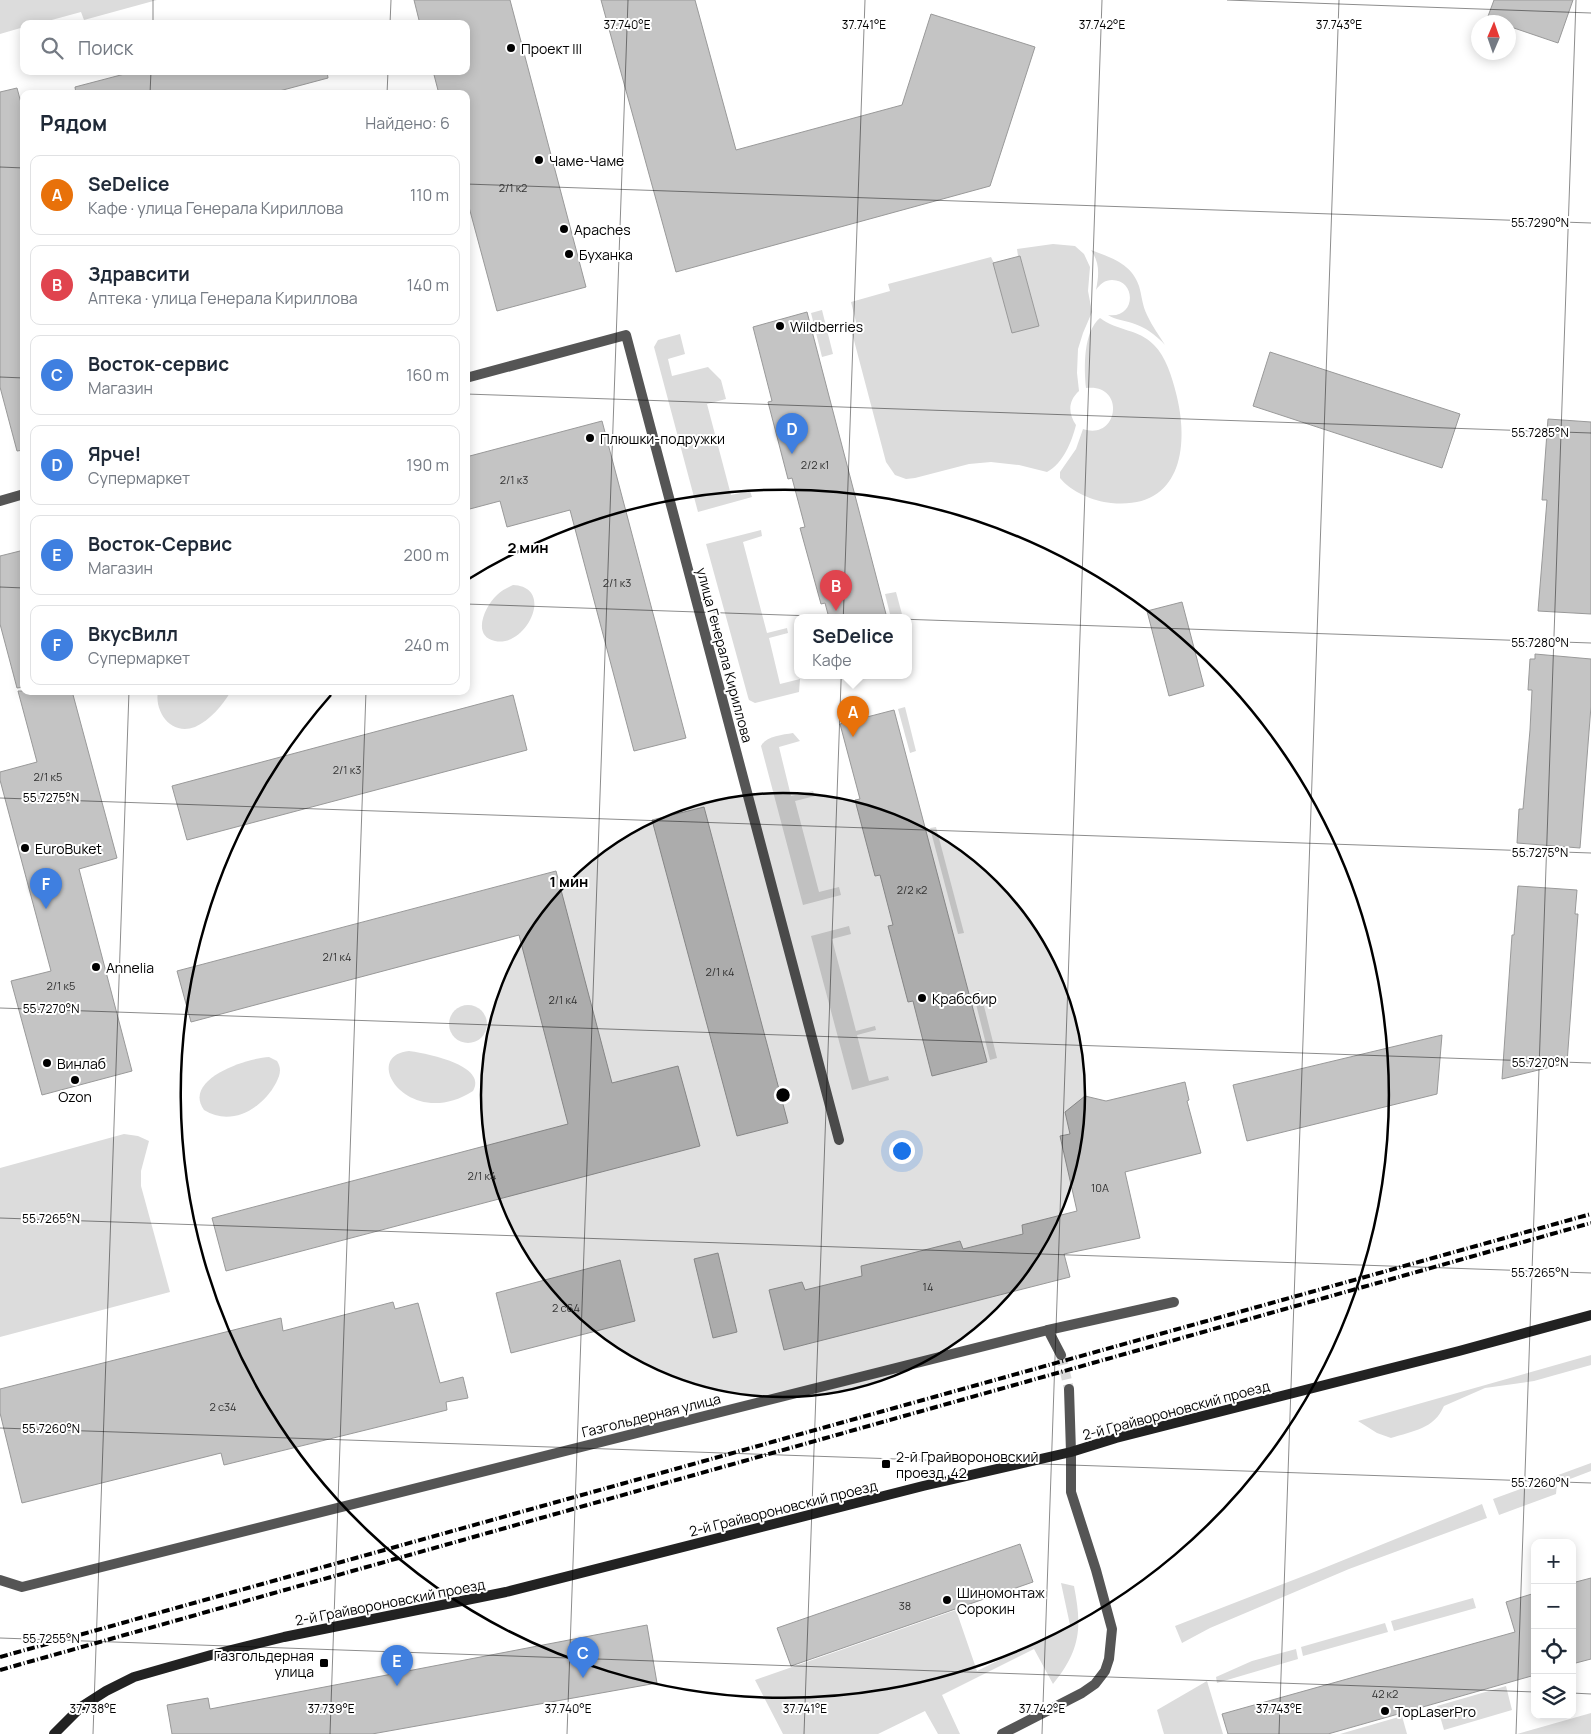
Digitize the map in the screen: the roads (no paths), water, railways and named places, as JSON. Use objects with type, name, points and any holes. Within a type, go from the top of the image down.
[{"type":"main road","name":"2-й Грайвороновский проезд","points":[[54,1734],[81,1707],[106,1691],[134,1677],[211,1655],[284,1637],[506,1592],[923,1486],[1071,1452],[1116,1438],[1450,1354],[1591,1315]]},
{"type":"street","name":"улица Генерала Кириллова","points":[[470,377],[626,335],[839,1140]]},
{"type":"street","points":[[0,501],[20,495]]},
{"type":"street","name":"Газгольдерная улица","points":[[0,1580],[22,1587],[1048,1330],[1174,1302]]},
{"type":"street","points":[[1048,1330],[1061,1355]]},
{"type":"street","points":[[1002,1734],[1095,1684],[1105,1671],[1109,1659],[1112,1629],[1096,1570],[1071,1492],[1069,1389]]},
{"type":"tunnel","points":[[1061,1355],[1069,1389]]},
{"type":"railway","points":[[0,1657],[1591,1214]]},
{"type":"railway","points":[[0,1670],[1591,1223]]},
{"type":"place","name":"Проект III","points":[[511,48]]},
{"type":"place","name":"Чаме-Чаме","points":[[539,160]]},
{"type":"place","name":"Apaches","points":[[564,229]]},
{"type":"place","name":"Буханка","points":[[569,254]]},
{"type":"place","name":"Wildberries","points":[[780,326]]},
{"type":"place","name":"Плюшки-подружки","points":[[590,438]]},
{"type":"place","name":"Ярче!","points":[[792,454]]},
{"type":"place","name":"Здравсити","points":[[836,611]]},
{"type":"place","name":"SeDelice","points":[[853,737]]},
{"type":"place","name":"EuroBuket","points":[[25,848]]},
{"type":"place","name":"ВкусВилл","points":[[46,909]]},
{"type":"place","name":"Annelia","points":[[96,967]]},
{"type":"place","name":"Крабсбир","points":[[922,998]]},
{"type":"place","name":"Винлаб","points":[[47,1063]]},
{"type":"place","name":"Ozon","points":[[75,1080]]},
{"type":"place","name":"2-й Грайвороновский проезд, 42","points":[[886,1464]]},
{"type":"place","name":"Шиномонтаж Сорокин","points":[[947,1600]]},
{"type":"place","name":"Газгольдерная улица","points":[[324,1663]]},
{"type":"place","name":"Восток-сервис","points":[[583,1678]]},
{"type":"place","name":"Восток-Сервис","points":[[397,1686]]},
{"type":"place","name":"TopLaserPro","points":[[1385,1711]]}]
